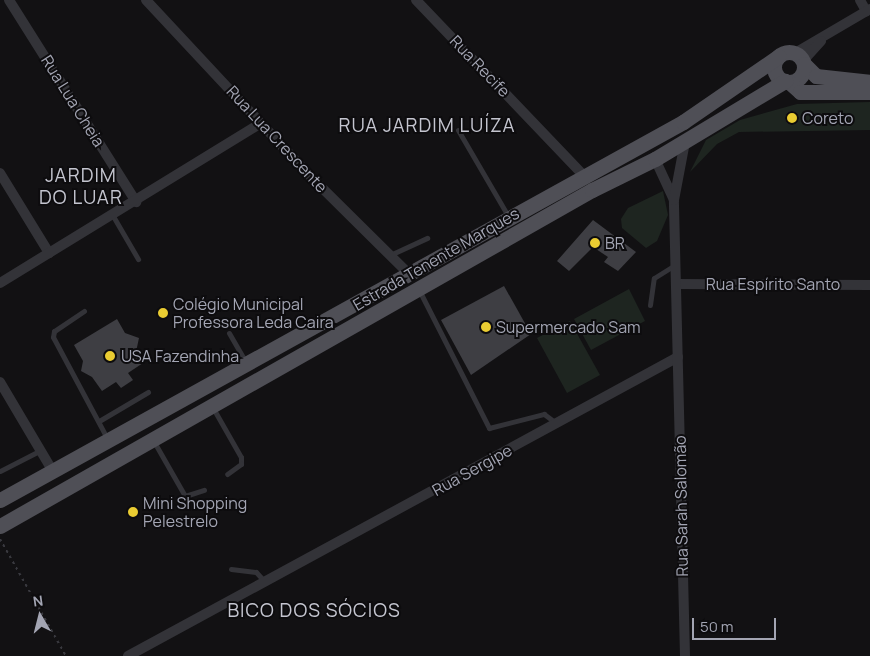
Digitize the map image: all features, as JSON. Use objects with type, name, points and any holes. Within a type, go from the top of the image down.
[{"type":"main road","name":"Estrada Tenente Marques","points":[[0,500],[411,276],[584,176],[683,122],[779,56]]},
{"type":"main road","points":[[870,82],[816,76],[801,60],[779,56],[774,68],[800,92],[870,92]]},
{"type":"main road","name":"Estrada Tenente Marques","points":[[0,526],[419,290],[592,190],[656,160],[787,82],[799,78],[801,60]]},
{"type":"main road","points":[[656,160],[653,143],[683,122]]},
{"type":"street","name":"Rua Lua Cheia","points":[[9,0],[136,202]]},
{"type":"street","name":"Rua Lua Crescente","points":[[146,0],[261,123],[411,276]]},
{"type":"street","name":"Rua Recife","points":[[416,0],[584,176]]},
{"type":"street","points":[[801,60],[826,34],[868,10],[860,0]]},
{"type":"street","points":[[0,283],[136,202],[261,123]]},
{"type":"street","points":[[678,357],[674,200],[685,142]]},
{"type":"street","points":[[656,160],[674,200]]},
{"type":"street","points":[[0,173],[49,253]]},
{"type":"street","name":"Rua Espírito Santo","points":[[676,284],[870,285]]},
{"type":"street","name":"Rua Sergipe","points":[[128,656],[678,357]]},
{"type":"street","name":"Rua Sarah Salomão","points":[[678,357],[685,656]]},
{"type":"street","points":[[0,382],[39,451],[52,470]]},
{"type":"lane","points":[[458,130],[509,219]]},
{"type":"lane","points":[[113,216],[138,259]]},
{"type":"lane","points":[[390,255],[427,238]]},
{"type":"lane","points":[[650,305],[654,278],[676,265]]},
{"type":"lane","points":[[419,290],[489,428],[544,414],[556,423]]},
{"type":"lane","points":[[84,311],[54,331],[53,337],[108,440]]},
{"type":"lane","points":[[229,333],[247,364]]},
{"type":"lane","points":[[99,421],[148,392]]},
{"type":"lane","points":[[212,406],[241,457],[241,464],[227,474]]},
{"type":"lane","points":[[153,440],[185,496],[204,490]]},
{"type":"lane","points":[[0,471],[39,451]]},
{"type":"lane","points":[[231,569],[256,572],[265,582]]},
{"type":"path","points":[[0,539],[66,656]]},
{"type":"shaded area","points":[[870,102],[870,130],[739,132],[717,144],[690,172],[706,140],[740,120],[797,104]]},
{"type":"shaded area","points":[[663,191],[668,215],[657,241],[646,248],[622,228],[621,219],[628,208]]},
{"type":"shaded area","points":[[629,289],[645,321],[591,350],[574,319]]},
{"type":"shaded area","points":[[570,321],[600,375],[567,393],[537,338]]},
{"type":"building","name":"Coreto","points":[[792,111],[797,113],[799,118],[797,123],[792,125],[787,123],[785,118],[787,113]]},
{"type":"building","name":"BR","points":[[593,220],[636,252],[618,271],[604,262],[608,257],[593,247],[569,271],[557,261]]},
{"type":"building","name":"Supermercado Sam","points":[[504,286],[531,334],[471,375],[441,320]]},
{"type":"building","name":"USA Fazendinha","points":[[117,319],[125,333],[139,338],[136,352],[143,363],[128,373],[133,380],[121,388],[116,382],[102,391],[92,377],[81,371],[83,361],[74,345]]},
{"type":"place","name":"Coreto","points":[[792,118]]},
{"type":"place","name":"BR","points":[[595,243]]},
{"type":"place","name":"Colégio Municipal Professora Leda Caira","points":[[163,313]]},
{"type":"place","name":"Supermercado Sam","points":[[486,327]]},
{"type":"place","name":"USA Fazendinha","points":[[110,356]]},
{"type":"place","name":"Mini Shopping Pelestrelo","points":[[133,512]]},
{"type":"district","name":"RUA JARDIM LUÍZA","points":[[427,126]]},
{"type":"district","name":"JARDIM DO LUAR","points":[[81,187]]},
{"type":"district","name":"BICO DOS SÓCIOS","points":[[314,611]]}]
